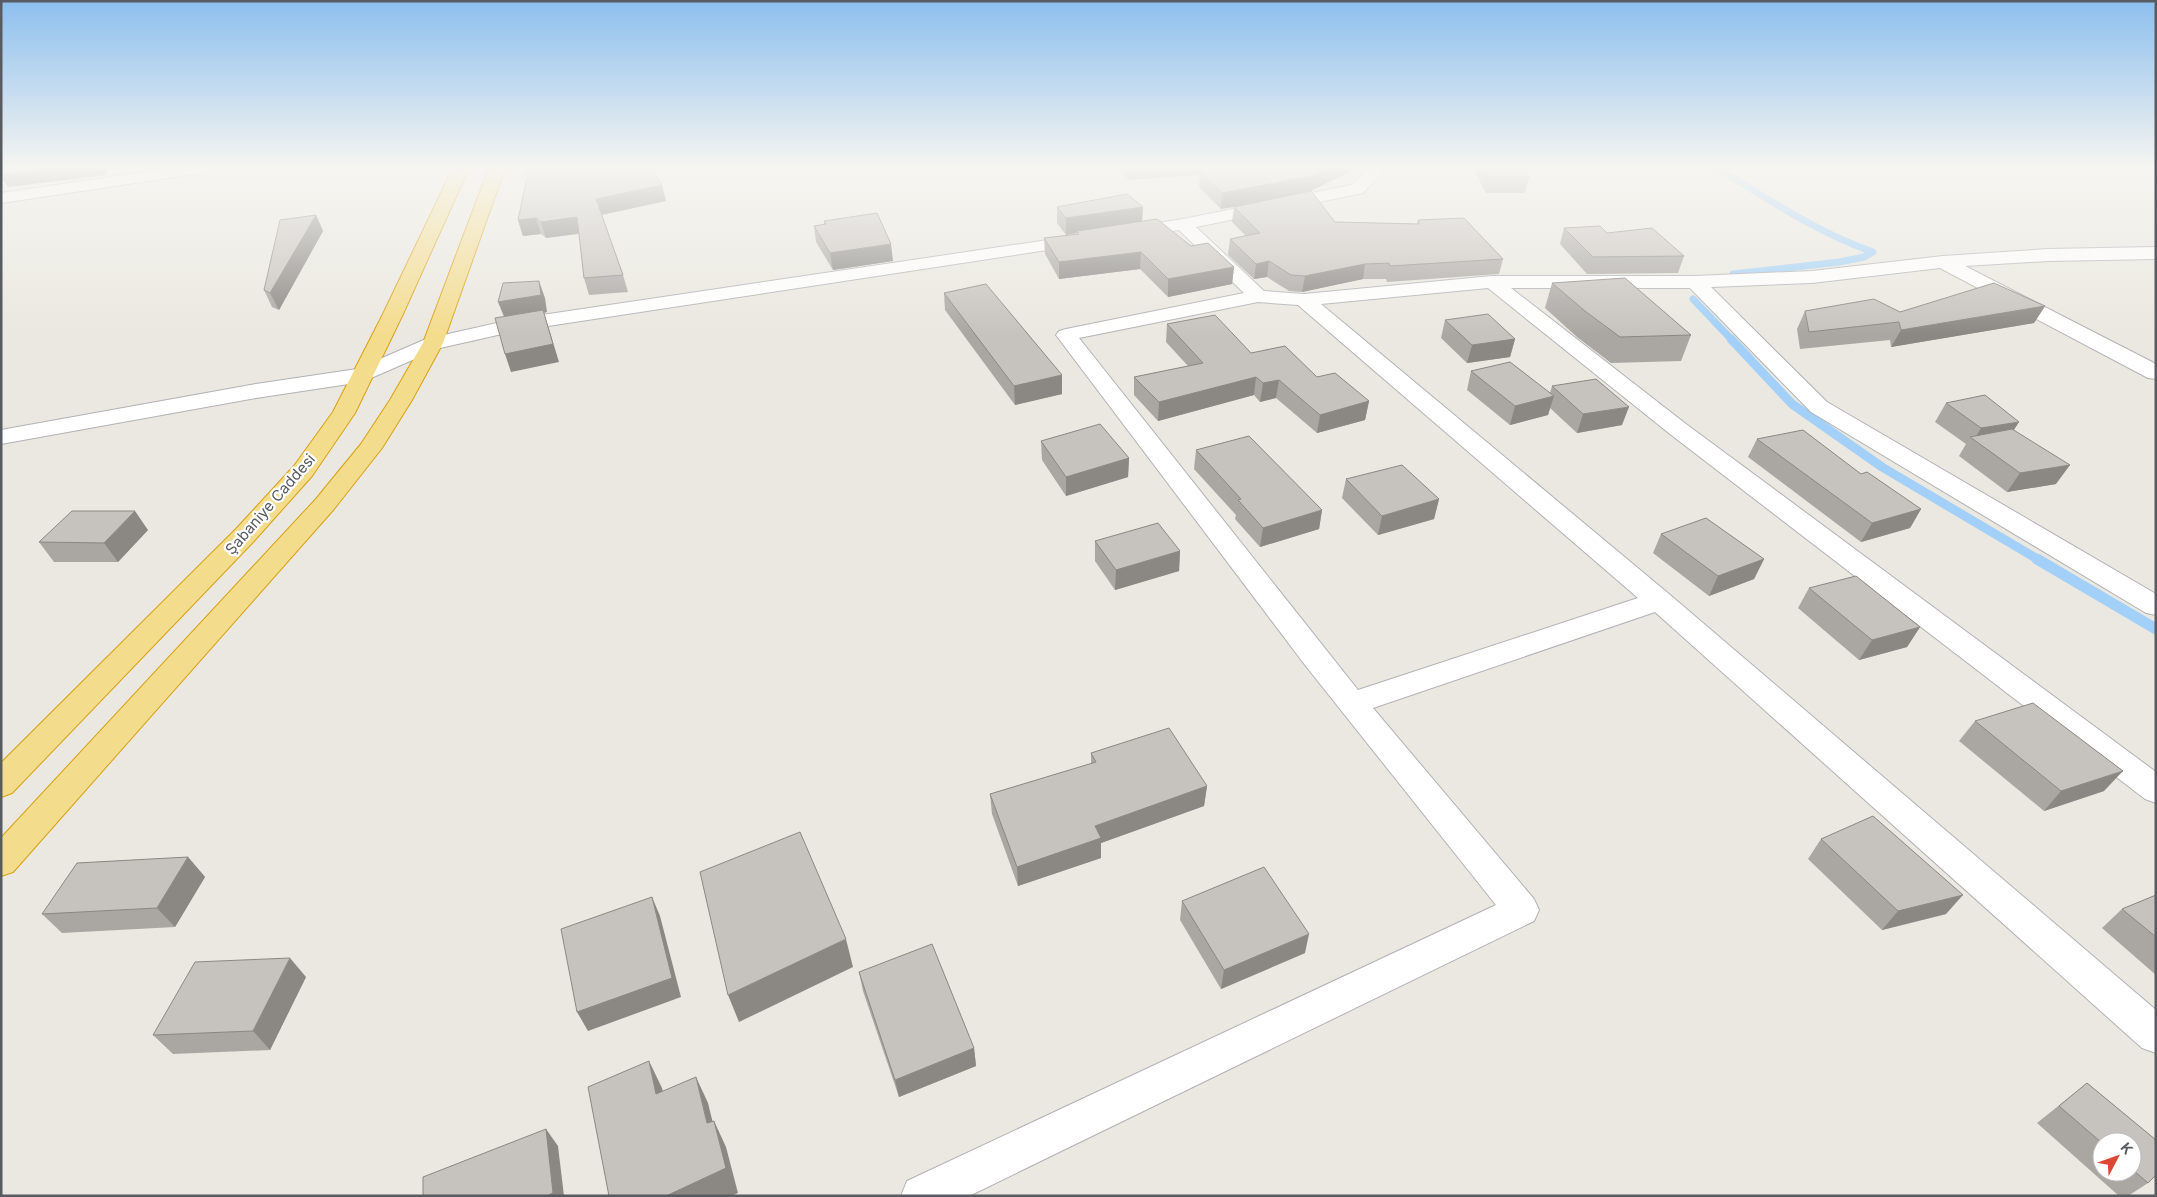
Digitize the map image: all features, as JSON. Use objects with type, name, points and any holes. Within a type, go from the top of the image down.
[{"type":"highway","name":"Şabaniye Caddesi","points":[[1,784],[245,535],[296,478],[344,413],[435,224]]},
{"type":"highway","points":[[1,862],[325,504],[370,448],[401,400],[433,343],[477,224]]},
{"type":"street","points":[[1114,235],[1183,224],[1258,296]]},
{"type":"street","points":[[1,437],[256,391],[362,376],[433,343],[515,325],[1094,238]]},
{"type":"street","points":[[922,1196],[1521,910],[1315,658],[1066,335],[1258,296],[1304,300],[1492,282],[1695,282],[1812,277],[1943,262],[2048,255],[2156,253]]},
{"type":"street","points":[[1943,262],[2156,372]]},
{"type":"street","points":[[1492,282],[1678,429],[2156,790]]},
{"type":"street","points":[[1695,282],[1819,407],[2156,606]]},
{"type":"street","points":[[1304,300],[1659,601],[2156,1035]]},
{"type":"street","points":[[1353,703],[1659,601]]},
{"type":"building","points":[[279,224],[311,224],[270,293],[264,290]]},
{"type":"building","points":[[578,224],[605,224],[623,275],[584,278]]},
{"type":"building","points":[[826,224],[882,224],[891,244],[830,253],[814,226]]},
{"type":"building","points":[[1125,224],[1163,224],[1191,246],[1208,243],[1234,267],[1168,279],[1141,252],[1059,262],[1044,238],[1079,234],[1077,231]]},
{"type":"building","points":[[1251,224],[1470,224],[1503,259],[1390,266],[1389,263],[1365,264],[1305,276],[1291,275],[1269,261],[1256,264],[1230,239],[1260,233]]},
{"type":"building","points":[[1600,226],[1607,233],[1652,228],[1684,256],[1593,257],[1564,228]]},
{"type":"building","points":[[1625,278],[1691,335],[1620,337],[1552,283]]},
{"type":"building","points":[[539,281],[541,295],[498,302],[503,283]]},
{"type":"building","points":[[1994,283],[2045,306],[1901,330],[1899,322],[1809,332],[1805,311],[1874,299],[1900,312]]},
{"type":"building","points":[[986,284],[1062,375],[1014,386],[944,293]]},
{"type":"building","points":[[543,310],[553,344],[505,354],[495,318]]},
{"type":"building","points":[[1488,314],[1515,339],[1472,345],[1445,320]]},
{"type":"building","points":[[1215,315],[1251,353],[1285,346],[1317,377],[1335,373],[1369,401],[1320,415],[1279,380],[1263,383],[1256,377],[1159,402],[1134,377],[1203,363],[1167,324]]},
{"type":"building","points":[[1510,362],[1554,396],[1515,406],[1471,371]]},
{"type":"building","points":[[1596,379],[1629,407],[1583,414],[1552,386]]},
{"type":"building","points":[[1985,395],[2019,422],[1981,428],[1946,403]]},
{"type":"building","points":[[1100,424],[1129,458],[1066,477],[1041,441]]},
{"type":"building","points":[[2012,429],[2070,465],[2020,473],[1970,437]]},
{"type":"building","points":[[1803,430],[1861,474],[1867,472],[1921,509],[1872,523],[1757,439]]},
{"type":"building","points":[[1249,436],[1322,510],[1263,528],[1238,500],[1241,499],[1196,450]]},
{"type":"building","points":[[1402,465],[1439,499],[1382,516],[1346,479]]},
{"type":"building","points":[[72,511],[135,511],[104,543],[39,542]]},
{"type":"building","points":[[1706,518],[1764,559],[1718,576],[1661,534]]},
{"type":"building","points":[[1158,523],[1180,551],[1116,570],[1095,541]]},
{"type":"building","points":[[1856,576],[1920,627],[1872,640],[1809,588]]},
{"type":"building","points":[[2033,703],[2123,771],[2061,791],[1975,721]]},
{"type":"building","points":[[1169,728],[1207,786],[1095,826],[1101,838],[1017,867],[990,794],[1096,762],[1091,753]]},
{"type":"building","points":[[1873,816],[1963,895],[1898,911],[1821,839]]},
{"type":"building","points":[[800,832],[846,939],[728,995],[700,872]]},
{"type":"building","points":[[188,857],[157,908],[42,914],[77,863]]},
{"type":"building","points":[[1264,867],[1309,934],[1224,970],[1182,901]]},
{"type":"building","points":[[2156,895],[2156,937],[2122,909]]},
{"type":"building","points":[[652,897],[672,978],[577,1012],[561,929]]},
{"type":"building","points":[[932,944],[974,1048],[895,1080],[859,972]]},
{"type":"building","points":[[290,958],[253,1031],[153,1035],[195,962]]},
{"type":"building","points":[[649,1061],[656,1094],[696,1077],[707,1123],[714,1121],[726,1168],[666,1196],[609,1196],[588,1087]]},
{"type":"building","points":[[2087,1083],[2156,1140],[2156,1175],[2148,1183],[2142,1178],[2142,1132],[2092,1132],[2092,1134],[2059,1106]]},
{"type":"building","points":[[546,1129],[553,1193],[546,1196],[423,1196],[423,1177]]},
{"type":"waterway","points":[[1733,274],[1839,262],[1864,257],[1873,252],[1810,224]]},
{"type":"waterway","points":[[1693,299],[1732,340]]},
{"type":"waterway","points":[[1731,339],[1792,404],[1882,467],[2039,560]]},
{"type":"waterway","points":[[2037,559],[2156,629]]}]
